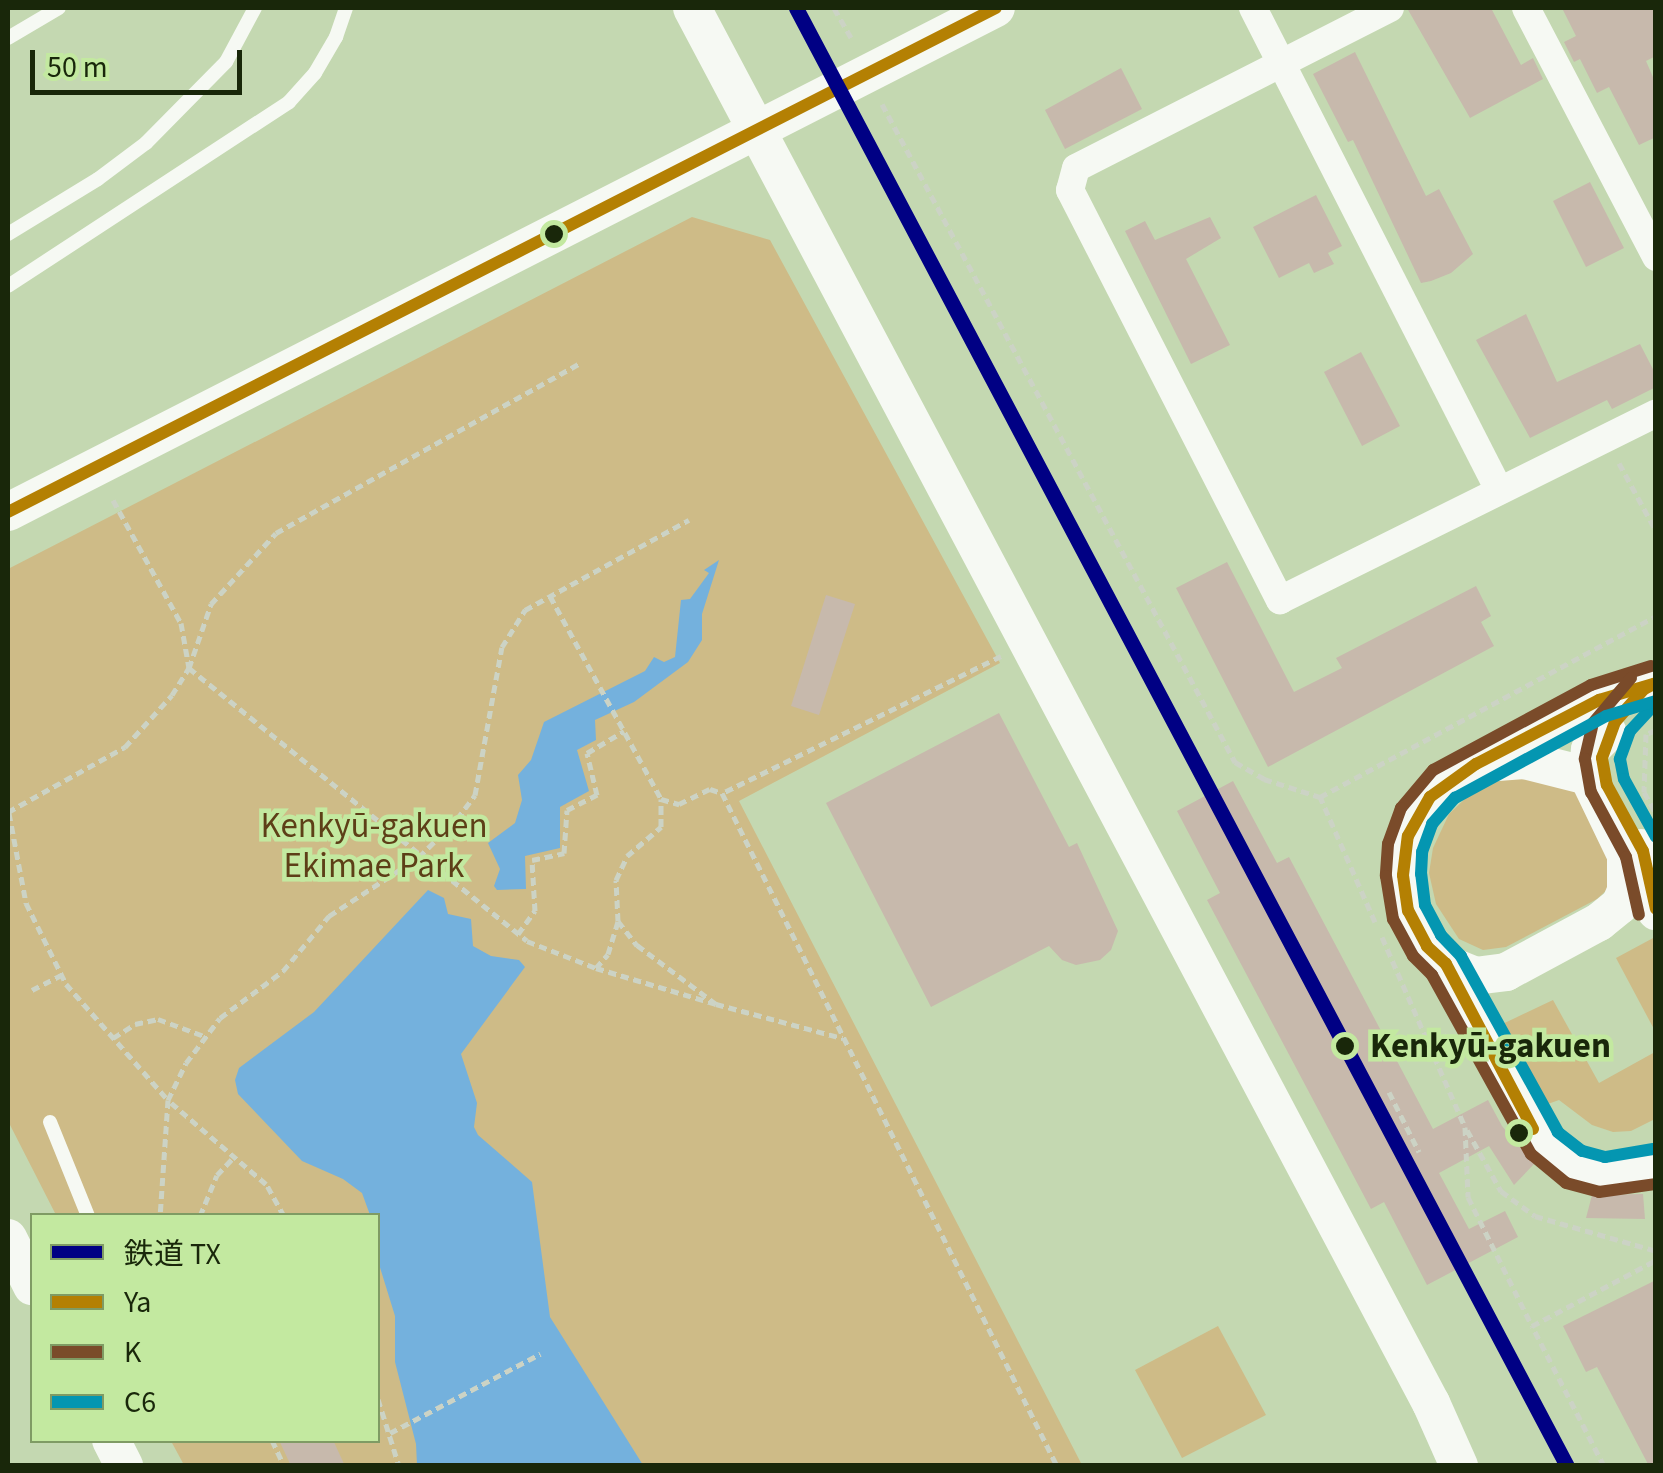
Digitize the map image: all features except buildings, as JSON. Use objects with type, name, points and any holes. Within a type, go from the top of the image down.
[{"type":"street","points":[[692,8],[1431,1402],[1459,1466]]},
{"type":"street","points":[[8,512],[996,8]]},
{"type":"street","points":[[1253,8],[1500,490]]},
{"type":"street","points":[[1390,8],[1076,168],[1070,190],[1280,600],[1656,413]]},
{"type":"street","points":[[1526,8],[1656,257]]},
{"type":"street","points":[[1446,964],[1475,976],[1506,972],[1614,913],[1626,891],[1626,854],[1588,776],[1590,750],[1650,686]]},
{"type":"street","points":[[1650,686],[1599,700],[1476,764],[1430,796],[1417,814],[1405,848],[1402,875],[1408,912],[1428,946],[1446,964],[1533,1129],[1557,1156],[1604,1175],[1656,1166]]},
{"type":"street","points":[[1608,732],[1603,770],[1643,851],[1656,911]]},
{"type":"street","points":[[1476,764],[1524,760],[1588,776]]},
{"type":"street","points":[[8,1238],[30,1282]]},
{"type":"street","points":[[112,1443],[124,1466]]},
{"type":"lane","points":[[8,38],[59,8]]},
{"type":"lane","points":[[8,234],[98,179],[146,143],[226,62],[256,8]]},
{"type":"lane","points":[[8,286],[288,102],[314,73],[336,37],[346,8]]},
{"type":"lane","points":[[50,1122],[87,1213]]},
{"type":"path","points":[[834,8],[851,38]]},
{"type":"path","points":[[882,104],[1235,762],[1264,779],[1320,798]]},
{"type":"path","points":[[282,1213],[266,1184],[168,1100],[61,975],[26,903],[8,812],[126,747],[172,695],[188,668],[211,604],[276,532],[579,364]]},
{"type":"path","points":[[1606,439],[1656,531]]},
{"type":"path","points":[[113,500],[181,623],[188,668],[518,934],[596,968],[842,1038]]},
{"type":"path","points":[[160,1213],[168,1100],[204,1036],[244,996],[283,971],[329,916],[420,858],[475,795],[502,647],[525,610],[689,520]]},
{"type":"path","points":[[550,596],[661,798],[661,826],[628,856],[616,880],[618,921],[608,954],[596,968]]},
{"type":"path","points":[[661,798],[679,804],[710,789],[722,793],[1004,655]]},
{"type":"path","points":[[1656,730],[1646,734],[1644,792],[1656,814]]},
{"type":"path","points":[[518,934],[535,911],[532,860],[564,852],[567,810],[596,795],[587,752],[624,731]]},
{"type":"path","points":[[722,793],[1057,1466]]},
{"type":"path","points":[[618,921],[638,946],[716,1004]]},
{"type":"path","points":[[32,990],[61,975]]},
{"type":"path","points":[[112,1038],[135,1024],[158,1019],[204,1036]]},
{"type":"path","points":[[1390,1092],[1420,1152]]},
{"type":"path","points":[[1465,1127],[1501,1190],[1535,1216],[1656,1251]]},
{"type":"path","points":[[201,1213],[217,1175],[234,1158]]},
{"type":"path","points":[[1604,1466],[1532,1326],[1656,1260]]},
{"type":"path","points":[[390,1433],[540,1354]]},
{"type":"path","points":[[380,1405],[399,1466]]},
{"type":"path","points":[[273,1443],[284,1466]]},
{"type":"green space","name":"Kenkyū-gakuen Ekimae Park","points":[[692,217],[770,240],[1000,663],[739,801],[1082,1465],[184,1465],[172,1443],[380,1443],[380,1213],[55,1213],[8,1121],[8,569]]},
{"type":"green space","points":[[1518,777],[1583,791],[1612,842],[1612,885],[1597,899],[1506,947],[1483,950],[1459,939],[1436,904],[1429,873],[1433,848],[1449,814],[1467,797],[1486,784]]},
{"type":"green space","points":[[1655,937],[1655,1031],[1616,958]]},
{"type":"green space","points":[[1553,1000],[1599,1083],[1655,1052],[1655,1119],[1631,1131],[1613,1132],[1592,1125],[1559,1100],[1545,1105],[1494,1028]]},
{"type":"green space","points":[[1218,1326],[1266,1415],[1182,1458],[1135,1370]]},
{"type":"water","points":[[719,560],[702,614],[702,640],[688,662],[634,702],[595,720],[596,740],[577,750],[589,791],[560,807],[560,848],[525,856],[526,889],[497,890],[494,886],[500,869],[488,843],[515,823],[522,800],[518,775],[531,760],[544,722],[645,671],[654,657],[664,662],[675,657],[681,600],[690,599],[709,573],[704,570]]},
{"type":"water","points":[[428,890],[444,898],[448,914],[471,919],[473,946],[491,956],[519,960],[525,967],[461,1054],[477,1103],[474,1127],[478,1135],[532,1182],[550,1317],[643,1465],[417,1465],[416,1444],[395,1362],[395,1316],[380,1267],[380,1213],[369,1213],[362,1193],[343,1179],[302,1161],[238,1094],[235,1080],[239,1068],[314,1012]]},
{"type":"rail line","name":"TX","points":[[796,8],[1567,1466]]},
{"type":"transit line","name":"Ya","points":[[8,512],[996,8]]},
{"type":"transit line","name":"K","points":[[1651,666],[1591,685],[1433,770],[1401,808],[1388,844],[1386,876],[1393,919],[1413,956],[1432,975],[1531,1154],[1566,1183],[1599,1192],[1656,1184]]},
{"type":"transit line","name":"K","points":[[1631,678],[1593,723],[1585,759],[1591,792],[1626,857],[1639,915]]},
{"type":"transit line","name":"Ya","points":[[1656,683],[1644,689],[1615,722],[1602,758],[1607,785],[1643,851],[1656,909]]},
{"type":"transit line","name":"Ya","points":[[1533,1129],[1446,964],[1427,946],[1408,911],[1403,875],[1408,836],[1430,797],[1476,764],[1599,700],[1656,683]]},
{"type":"transit line","name":"C6","points":[[1653,1149],[1605,1157],[1582,1151],[1558,1132],[1461,956],[1441,935],[1425,905],[1421,874],[1422,852],[1432,824],[1455,798],[1606,716],[1656,701]]},
{"type":"transit line","name":"C6","points":[[1656,703],[1630,731],[1620,759],[1624,779],[1656,837]]},
{"type":"place","name":"Kenkyū-gakuen","points":[[1345,1046]]}]
